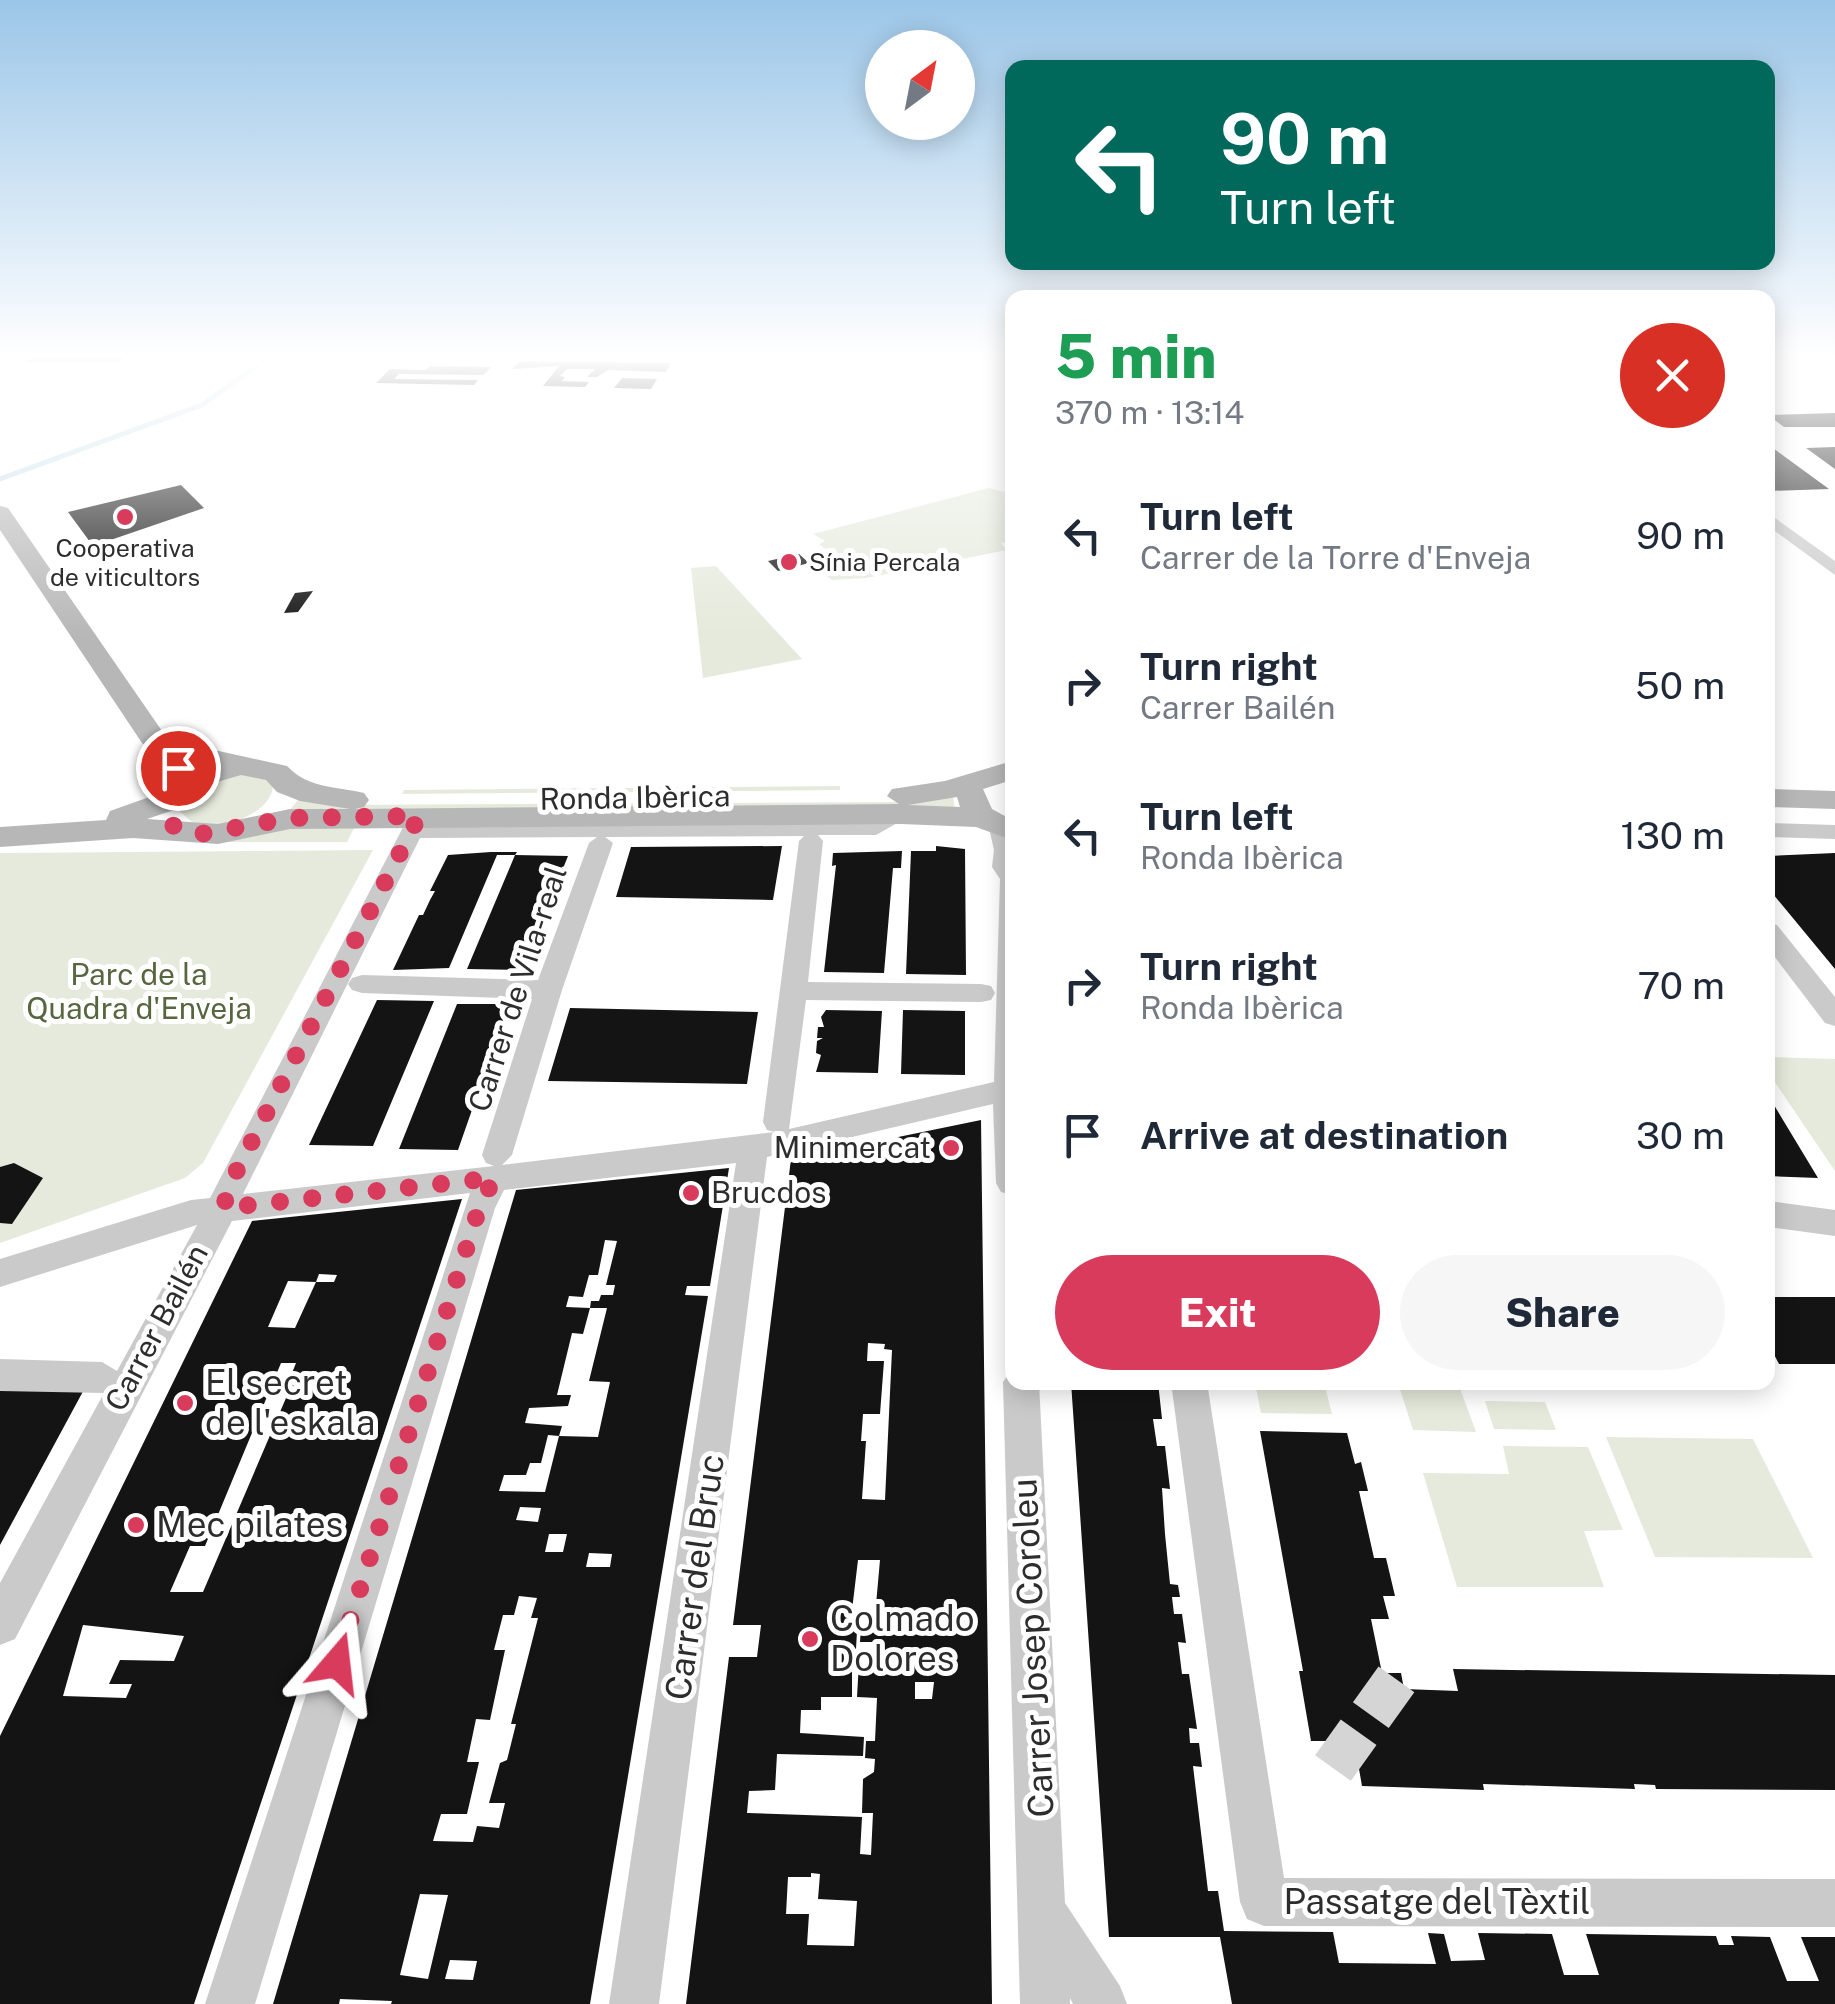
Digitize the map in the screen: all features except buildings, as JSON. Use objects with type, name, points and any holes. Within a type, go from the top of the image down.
[{"type":"street","points":[[0,514],[152,736],[167,748],[178,768],[173,807]]},
{"type":"street","points":[[1775,523],[1835,570]]},
{"type":"street","points":[[167,748],[240,766]]},
{"type":"street","name":"Ronda Ibèrica","points":[[0,837],[70,833],[173,807],[196,778],[240,766],[276,772],[288,785],[311,794],[393,800],[917,795],[982,782],[1005,773]]},
{"type":"street","points":[[982,782],[973,793],[973,806],[999,825]]},
{"type":"street","name":"Ronda Ibèrica","points":[[218,834],[274,812],[286,798],[288,785]]},
{"type":"street","points":[[1775,798],[1835,800]]},
{"type":"street","name":"Ronda Ibèrica","points":[[173,807],[195,835],[218,834],[290,818],[415,824],[901,814],[999,825]]},
{"type":"street","points":[[1775,816],[1835,818]]},
{"type":"street","name":"Carrer Bailén","points":[[0,1624],[223,1208],[232,1180],[415,824]]},
{"type":"street","points":[[1775,830],[1835,832]]},
{"type":"street","name":"Carrer del Bruc","points":[[634,2004],[752,1179],[765,1136],[794,992],[811,841]]},
{"type":"street","name":"Carrer de Vila-real","points":[[230,2004],[479,1208],[496,1166],[548,990],[601,843]]},
{"type":"street","points":[[1775,940],[1835,1016]]},
{"type":"street","points":[[362,984],[548,990]]},
{"type":"street","points":[[794,992],[981,994]]},
{"type":"street","points":[[0,1272],[191,1213],[496,1166],[765,1136],[1005,1088]]},
{"type":"street","points":[[1775,1215],[1835,1223]]},
{"type":"street","points":[[0,1375],[102,1378]]},
{"type":"street","name":"Carrer Josep Coroleu","points":[[1021,1390],[1045,2004]]},
{"type":"street","name":"Passatge del Tèxtil","points":[[1190,1390],[1264,1902],[1835,1904]]},
{"type":"street","points":[[1044,1914],[1102,2004]]},
{"type":"green space","points":[[989,488],[1005,492],[1005,542],[1001,543],[1005,550],[866,578],[832,580],[809,563],[835,556],[819,544],[825,541],[813,534]]},
{"type":"green space","points":[[716,566],[802,659],[703,678],[691,568]]},
{"type":"green space","points":[[233,774],[263,777],[273,786],[270,796],[253,813],[229,823],[204,825],[180,812],[182,799],[197,787]]},
{"type":"green space","points":[[840,786],[840,790],[402,794],[404,790]]},
{"type":"green space","points":[[953,797],[955,810],[288,812],[299,799],[329,805],[897,802]]},
{"type":"green space","points":[[289,826],[355,826],[347,842],[214,842]]},
{"type":"green space","name":"Parc de la Quadra d'Enveja","points":[[373,850],[203,1163],[185,1178],[0,1243],[0,853]]},
{"type":"green space","points":[[1775,1057],[1835,1059],[1835,1171],[1775,1082]]},
{"type":"green space","points":[[1256,1390],[1326,1390],[1332,1414],[1261,1413]]},
{"type":"green space","points":[[1400,1390],[1461,1390],[1476,1432],[1413,1430]]},
{"type":"green space","points":[[1485,1401],[1545,1402],[1556,1430],[1494,1429]]},
{"type":"green space","points":[[1606,1437],[1753,1439],[1813,1558],[1655,1557]]},
{"type":"green space","points":[[1503,1446],[1588,1447],[1623,1530],[1584,1531],[1604,1587],[1457,1587],[1423,1473],[1509,1474]]},
{"type":"waterway","points":[[0,479],[78,451]]},
{"type":"tunnel","points":[[1333,1768],[1401,1673]]},
{"type":"place","name":"Cooperativa de viticultors","points":[[125,517]]},
{"type":"place","name":"Sínia Percala","points":[[789,562]]},
{"type":"place","name":"Minimercat","points":[[951,1148]]},
{"type":"place","name":"Brucdos","points":[[691,1193]]},
{"type":"place","name":"El secret de l'eskala","points":[[185,1403]]},
{"type":"place","name":"Mec pilates","points":[[136,1525]]},
{"type":"place","name":"Colmado Dolores","points":[[810,1639]]},
{"type":"route","points":[[178,768],[178,790],[166,802],[167,820],[195,835],[218,834],[290,818],[419,816],[232,1180],[223,1208],[494,1178],[479,1208],[337,1663]]}]
